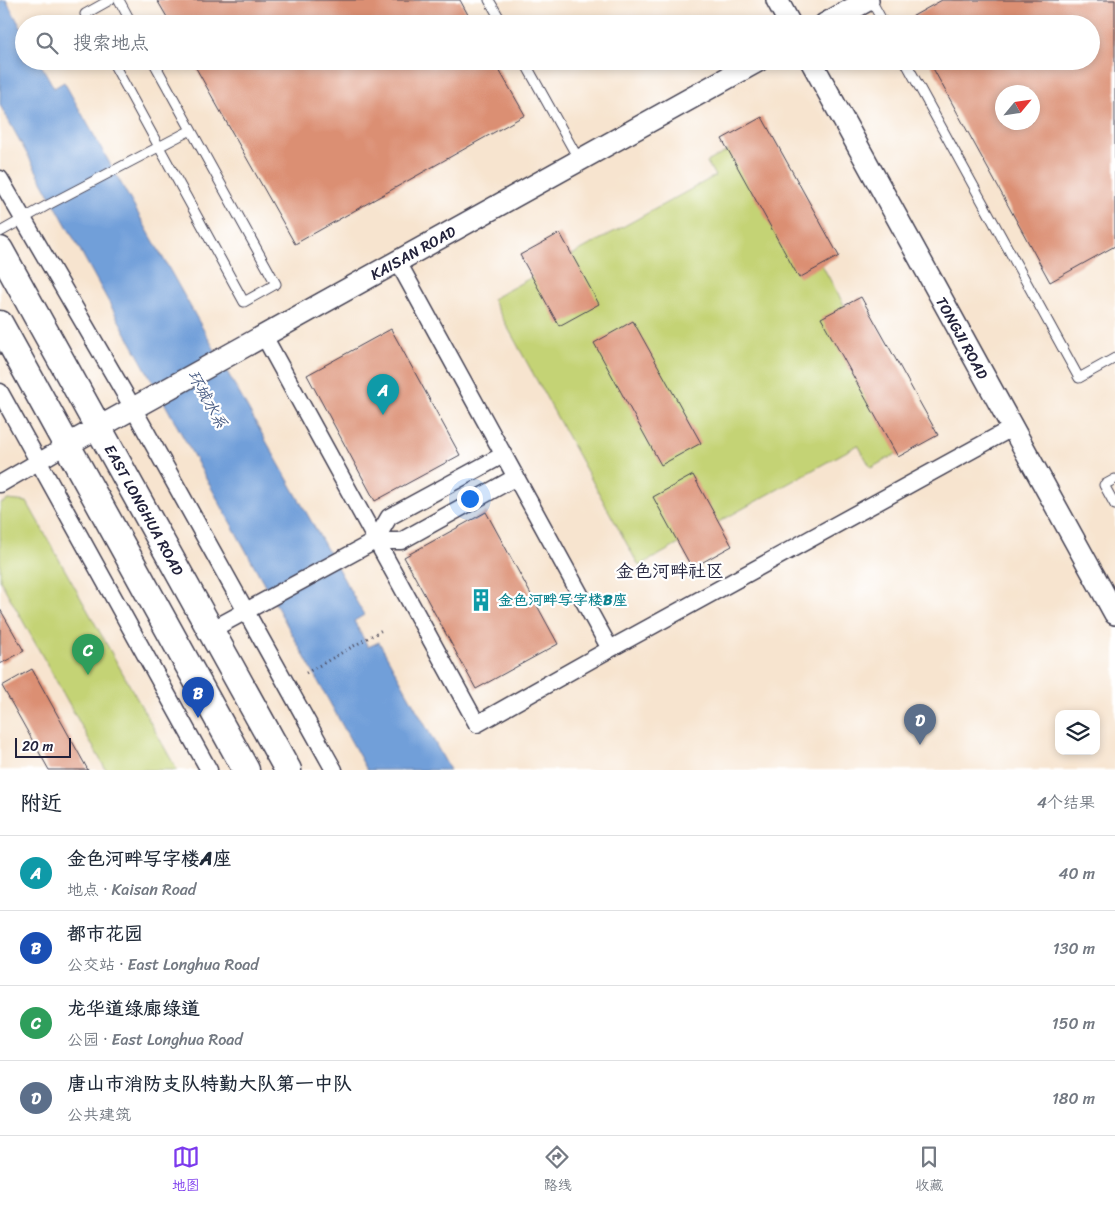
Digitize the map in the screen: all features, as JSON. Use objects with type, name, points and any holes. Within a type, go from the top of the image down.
[{"type":"main road","name":"EAST LONGHUA ROAD","points":[[0,250],[288,770]]},
{"type":"main road","points":[[0,324],[246,770]]},
{"type":"street","points":[[777,0],[785,15]]},
{"type":"street","points":[[842,15],[870,0]]},
{"type":"street","name":"KAISAN ROAD","points":[[67,445],[742,70]]},
{"type":"street","name":"TONGJI ROAD","points":[[816,70],[1115,614]]},
{"type":"street","points":[[0,179],[133,408],[334,770]]},
{"type":"street","points":[[398,262],[610,649]]},
{"type":"street","points":[[264,336],[477,724],[1012,428]]},
{"type":"street","points":[[0,392],[209,770]]},
{"type":"street","points":[[0,484],[67,445]]},
{"type":"street","points":[[376,540],[389,517],[503,455]]},
{"type":"street","points":[[211,630],[376,540],[401,541],[516,477]]},
{"type":"lane","points":[[86,15],[110,0]]},
{"type":"lane","points":[[119,0],[127,15]]},
{"type":"lane","points":[[489,0],[498,15]]},
{"type":"lane","points":[[870,0],[879,15]]},
{"type":"lane","points":[[117,70],[244,302],[276,284],[158,70]]},
{"type":"lane","points":[[529,70],[580,161]]},
{"type":"lane","points":[[910,70],[1078,378],[1115,358]]},
{"type":"lane","points":[[0,232],[139,156],[191,130]]},
{"type":"lane","points":[[1115,479],[1104,485],[1115,505]]},
{"type":"path","points":[[306,673],[382,630]]},
{"type":"green space","points":[[752,138],[919,441],[871,468],[858,445],[639,566],[492,299],[715,176],[707,162]]},
{"type":"green space","points":[[8,500],[27,502],[177,770],[106,770],[0,580],[0,504]]},
{"type":"water","name":"环城水系","points":[[0,0],[6,0],[15,16],[15,70],[44,70],[54,88],[64,82],[364,615],[354,621],[368,647],[379,642],[450,770],[367,770],[0,105]]},
{"type":"building","points":[[157,0],[460,0],[468,15],[166,15]]},
{"type":"building","points":[[942,0],[1115,0],[1115,246],[1050,282],[934,70],[1100,70],[1100,15],[915,15]]},
{"type":"building","points":[[197,70],[499,70],[525,115],[295,244]]},
{"type":"building","points":[[762,117],[839,256],[799,278],[722,139]]},
{"type":"building","points":[[560,233],[599,304],[559,326],[520,255]]},
{"type":"building","points":[[861,297],[938,435],[898,457],[821,318]]},
{"type":"building","points":[[633,321],[701,443],[661,465],[594,343]]},
{"type":"building","points":[[391,329],[460,455],[375,501],[307,375]]},
{"type":"building","points":[[693,475],[732,546],[692,568],[653,497]]},
{"type":"building","name":"金色河畔写字楼B座","points":[[486,512],[558,644],[476,689],[404,557]]},
{"type":"building","points":[[0,609],[24,651],[0,664]]},
{"type":"building","points":[[32,669],[88,770],[49,770],[2,686]]},
{"type":"place","name":"金色河畔写字楼A座","points":[[383,415]]},
{"type":"place","name":"金色河畔写字楼B座","points":[[481,600]]},
{"type":"place","name":"龙华道绿廊绿道","points":[[88,675]]},
{"type":"place","name":"都市花园","points":[[198,718]]},
{"type":"place","name":"唐山市消防支队特勤大队第一中队","points":[[920,745]]},
{"type":"district","name":"金色河畔社区","points":[[670,571]]}]
